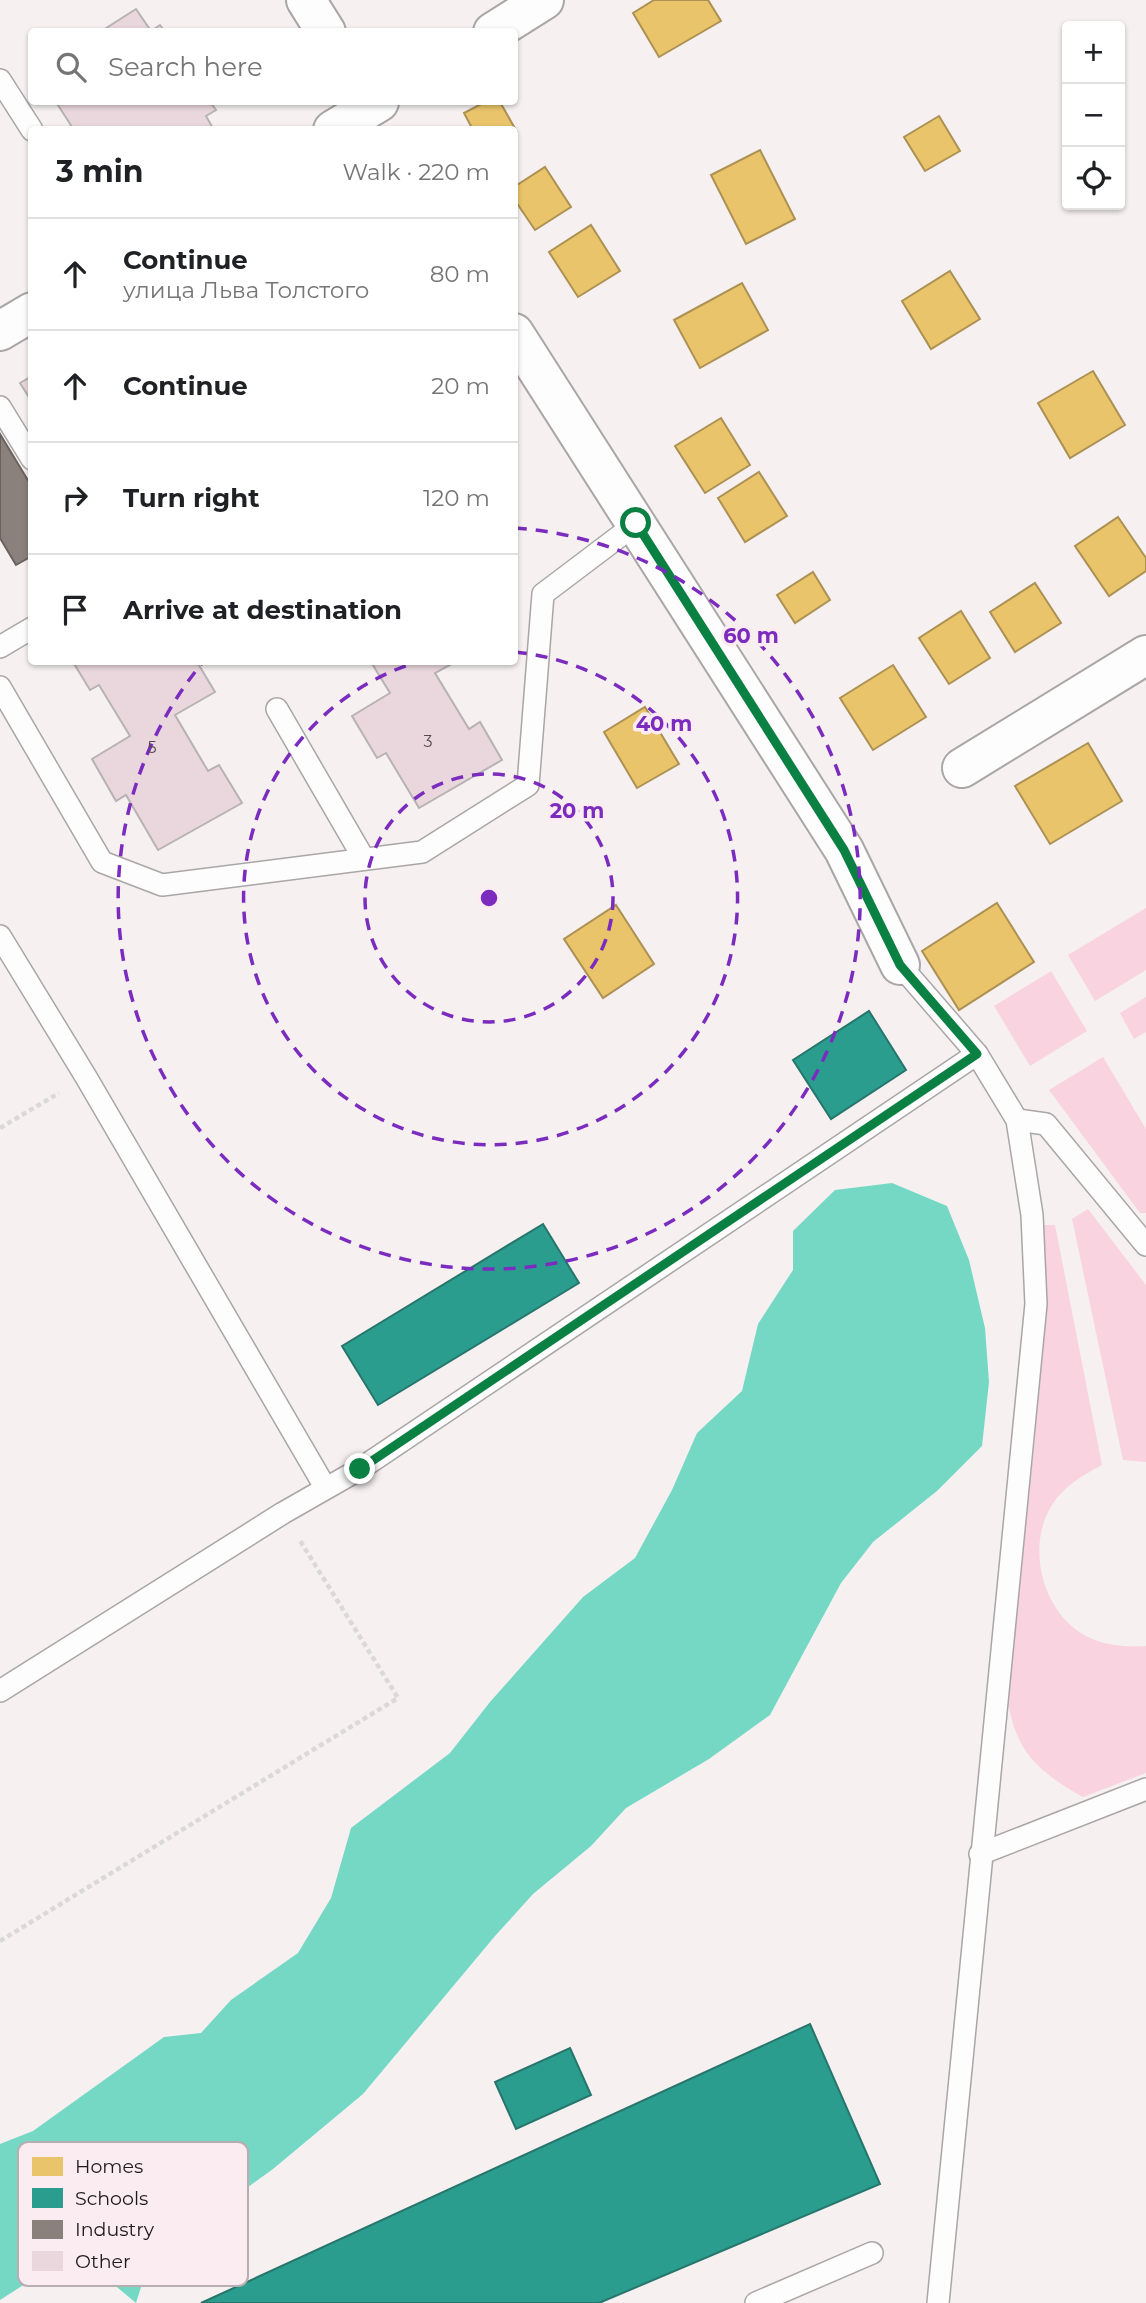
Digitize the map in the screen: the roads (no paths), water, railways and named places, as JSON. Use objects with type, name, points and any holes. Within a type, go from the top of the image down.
[{"type":"street","points":[[306,0],[324,28]]},
{"type":"street","points":[[499,28],[544,0]]},
{"type":"street","points":[[342,126],[377,110]]},
{"type":"street","points":[[0,331],[28,314]]},
{"type":"street","points":[[518,341],[844,850],[900,965]]},
{"type":"street","points":[[962,768],[1146,654]]},
{"type":"lane","points":[[0,80],[29,126]]},
{"type":"lane","points":[[0,407],[28,452]]},
{"type":"lane","points":[[0,687],[102,862],[162,885],[422,852],[528,785],[544,594],[636,523]]},
{"type":"lane","points":[[0,647],[28,630]]},
{"type":"lane","points":[[277,709],[365,859]]},
{"type":"lane","points":[[0,936],[86,1077],[325,1487]]},
{"type":"lane","points":[[900,965],[977,1054],[1017,1120],[1032,1215],[1036,1304],[938,2303]]},
{"type":"lane","points":[[0,1691],[325,1487],[360,1469],[977,1054]]},
{"type":"lane","points":[[1017,1120],[1046,1124],[1144,1236]]},
{"type":"lane","points":[[980,1854],[1146,1789]]},
{"type":"lane","points":[[756,2303],[872,2253]]}]
